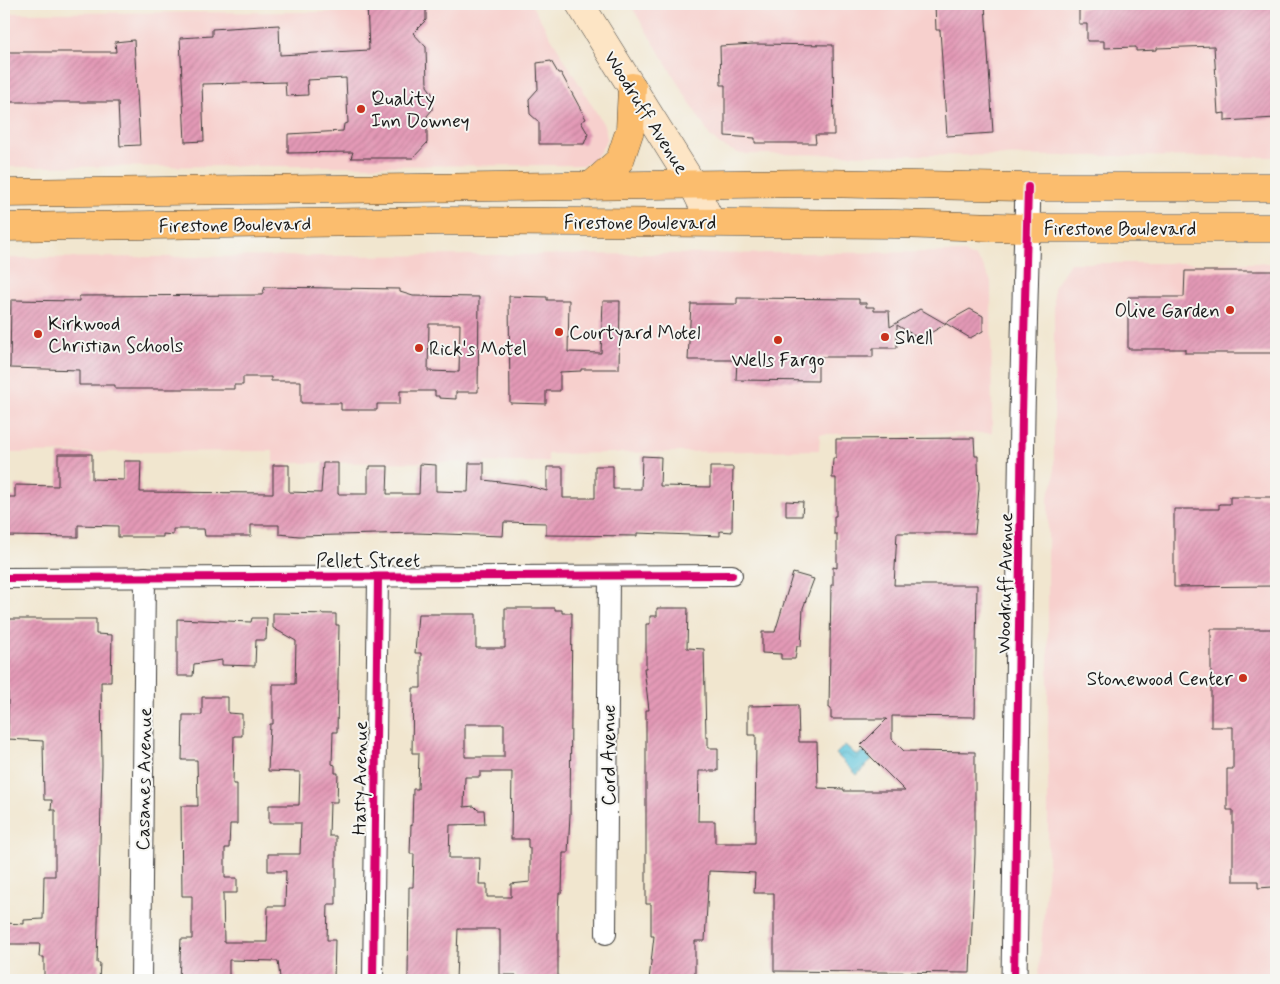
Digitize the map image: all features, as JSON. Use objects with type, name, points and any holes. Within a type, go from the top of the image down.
[{"type":"main road","name":"Woodruff Avenue","points":[[580,4],[693,185],[711,222]]},
{"type":"main road","points":[[591,186],[620,160],[630,130],[632,87]]},
{"type":"main road","name":"Firestone Boulevard","points":[[4,193],[817,183],[1028,187],[1276,187]]},
{"type":"main road","name":"Firestone Boulevard","points":[[4,227],[442,221],[897,224],[1028,228],[1276,228]]},
{"type":"street","name":"Woodruff Avenue","points":[[1014,980],[1022,414],[1028,187]]},
{"type":"street","name":"Pellet Street","points":[[4,578],[732,575]]},
{"type":"street","name":"Cord Avenue","points":[[606,934],[609,576]]},
{"type":"street","name":"Casanes Avenue","points":[[141,980],[145,577]]},
{"type":"street","name":"Hasty Avenue","points":[[373,980],[378,577]]},
{"type":"shaded area","points":[[370,4],[531,4],[605,127],[607,139],[600,152],[592,161],[584,165],[4,167],[4,13],[370,12]]},
{"type":"shaded area","points":[[630,4],[1276,4],[1276,157],[740,154],[720,145],[710,136]]},
{"type":"shaded area","points":[[965,252],[968,256],[974,256],[981,263],[991,281],[992,433],[820,434],[819,450],[548,454],[548,462],[273,463],[273,451],[4,453],[4,258]]},
{"type":"shaded area","points":[[1070,263],[1276,263],[1276,980],[1038,980],[1048,865],[1048,496],[1054,480],[1054,288]]},
{"type":"water","points":[[845,745],[857,756],[863,751],[872,760],[857,775],[836,754]]},
{"type":"building","points":[[367,4],[426,4],[426,20],[413,33],[426,47],[427,86],[432,93],[432,110],[427,116],[427,143],[413,158],[351,158],[353,152],[288,153],[288,134],[343,131],[344,124],[348,123],[346,78],[307,80],[308,95],[286,96],[285,82],[202,84],[204,141],[185,142],[180,38],[212,36],[212,29],[279,25],[280,55],[369,50]]},
{"type":"building","points":[[935,4],[985,4],[993,133],[947,136],[940,30],[936,30]]},
{"type":"building","points":[[1087,4],[1276,4],[1276,118],[1225,121],[1225,113],[1218,114],[1214,46],[1157,48],[1157,50],[1136,51],[1136,47],[1104,48],[1104,41],[1087,41],[1087,24],[1079,24],[1079,8],[1087,8]]},
{"type":"building","points":[[134,40],[140,145],[120,146],[118,102],[4,102],[4,52],[116,52],[115,42]]},
{"type":"building","points":[[754,44],[833,45],[834,135],[815,135],[816,143],[755,143],[755,138],[725,136],[725,85],[721,85],[720,46]]},
{"type":"building","points":[[551,61],[558,73],[561,73],[586,119],[581,122],[588,134],[584,144],[539,144],[539,122],[530,114],[529,99],[538,89],[537,63]]},
{"type":"building","name":"Olive Garden","points":[[1185,271],[1276,271],[1276,353],[1185,353],[1185,349],[1128,349],[1128,297],[1184,297]]},
{"type":"building","points":[[265,287],[400,289],[400,292],[413,296],[479,297],[478,392],[456,392],[456,399],[439,398],[439,396],[435,396],[435,391],[400,391],[400,404],[377,404],[377,410],[341,410],[341,403],[301,403],[301,381],[271,381],[271,377],[243,377],[243,385],[234,385],[234,389],[115,389],[115,385],[79,385],[79,370],[10,368],[11,300],[79,301],[79,296],[262,295]],"holes":[[[429,324],[460,324],[459,372],[428,371]]]},
{"type":"building","points":[[509,296],[547,297],[547,300],[569,300],[568,352],[601,353],[603,301],[620,301],[619,369],[581,369],[581,371],[560,372],[560,391],[546,391],[546,404],[510,403]]},
{"type":"building","points":[[737,298],[859,299],[859,303],[866,303],[866,307],[874,307],[874,311],[889,311],[890,327],[920,309],[946,324],[920,339],[897,325],[897,348],[873,348],[873,357],[818,357],[818,381],[736,380],[737,360],[688,360],[691,304],[737,304]]},
{"type":"building","points":[[970,309],[983,316],[983,331],[970,338],[945,323]]},
{"type":"building","points":[[974,438],[975,456],[978,456],[979,488],[975,533],[897,533],[894,585],[977,585],[975,717],[892,716],[892,739],[904,751],[975,752],[975,854],[970,973],[774,971],[774,893],[754,893],[755,873],[709,871],[705,941],[695,941],[695,980],[649,980],[654,936],[651,936],[651,904],[646,904],[646,710],[649,710],[644,668],[646,668],[646,624],[650,624],[650,616],[657,616],[657,608],[688,608],[687,648],[704,649],[706,737],[708,737],[708,748],[718,748],[718,771],[699,771],[698,821],[715,821],[715,843],[755,843],[756,735],[748,735],[748,706],[798,705],[799,742],[817,742],[818,788],[844,789],[844,791],[905,791],[860,746],[887,719],[831,719],[831,708],[829,708],[831,585],[833,585],[833,567],[837,568],[837,534],[834,534],[836,478],[832,478],[833,458],[836,458],[836,439]]},
{"type":"building","points":[[58,454],[92,454],[92,479],[124,480],[124,461],[141,461],[140,492],[273,493],[273,465],[289,465],[289,492],[321,493],[323,463],[338,463],[338,494],[368,494],[368,469],[370,469],[370,466],[388,466],[387,494],[419,494],[420,464],[436,465],[436,491],[468,492],[469,463],[484,463],[484,480],[525,485],[547,491],[547,467],[563,467],[563,498],[595,498],[595,466],[613,466],[613,489],[641,489],[642,456],[661,457],[660,486],[710,487],[710,467],[733,467],[732,532],[720,531],[720,536],[637,533],[637,536],[546,535],[546,523],[504,522],[503,536],[416,533],[299,536],[279,534],[279,525],[251,525],[251,536],[205,536],[204,529],[173,529],[173,535],[163,534],[163,537],[118,537],[118,526],[78,525],[78,537],[4,536],[4,497],[15,497],[15,485],[58,486]]},
{"type":"building","points":[[1230,497],[1272,497],[1272,503],[1274,503],[1275,586],[1174,587],[1174,509],[1219,509],[1219,504],[1230,504]]},
{"type":"building","points":[[786,501],[803,502],[802,516],[786,516]]},
{"type":"building","points":[[793,573],[814,579],[803,608],[801,646],[797,646],[795,659],[781,659],[781,654],[762,653],[762,632],[775,632]]},
{"type":"building","points":[[505,608],[555,608],[555,610],[562,610],[562,613],[572,613],[570,815],[568,853],[563,853],[562,893],[559,893],[558,980],[516,980],[516,975],[500,975],[500,929],[458,929],[456,980],[408,978],[409,887],[413,887],[414,854],[410,854],[411,825],[413,789],[418,789],[419,753],[412,753],[413,688],[421,688],[421,653],[415,653],[418,614],[476,614],[476,648],[505,648]],"holes":[[[465,724],[504,724],[504,757],[465,757]],[[480,772],[512,772],[511,839],[528,839],[528,847],[530,848],[530,882],[511,884],[511,897],[487,897],[487,884],[479,884],[480,858],[449,858],[450,825],[485,824],[484,810],[478,810],[474,806],[464,807],[465,777],[480,777]]]},
{"type":"building","points":[[273,613],[336,614],[336,625],[339,625],[337,732],[333,732],[332,764],[335,765],[335,773],[338,773],[337,802],[330,802],[329,836],[336,836],[336,904],[328,904],[327,940],[335,940],[334,980],[280,978],[278,961],[229,960],[229,980],[179,980],[181,939],[192,939],[192,896],[182,896],[181,806],[198,806],[197,760],[182,760],[183,715],[202,715],[202,697],[228,697],[228,713],[242,714],[242,736],[234,736],[233,784],[237,784],[237,824],[230,824],[229,848],[225,848],[225,878],[237,878],[237,893],[223,893],[224,942],[267,942],[268,906],[285,906],[286,871],[268,871],[268,854],[300,854],[301,823],[269,823],[269,805],[299,805],[300,772],[268,771],[270,724],[273,724],[273,684],[295,684],[296,641],[273,628]]},
{"type":"building","points":[[252,618],[267,618],[266,640],[256,640],[255,666],[222,665],[222,660],[194,664],[193,676],[177,676],[177,619],[251,622]]},
{"type":"building","points":[[9,619],[96,619],[96,634],[112,635],[111,682],[101,682],[102,765],[97,963],[100,963],[99,980],[44,980],[44,957],[39,957],[40,944],[4,944],[4,923],[24,924],[24,920],[43,919],[44,876],[55,876],[55,810],[51,810],[52,800],[44,800],[43,741],[8,739],[8,693],[6,662],[4,662],[4,631],[9,631]]},
{"type":"building","points":[[1211,629],[1276,629],[1276,881],[1273,881],[1273,887],[1258,888],[1258,881],[1233,881],[1233,810],[1227,810],[1227,769],[1233,769],[1233,727],[1211,727]]},
{"type":"cycle path","points":[[1014,980],[1022,414],[1028,187]]},
{"type":"cycle path","points":[[4,578],[732,575]]},
{"type":"cycle path","points":[[373,980],[378,577]]},
{"type":"place","name":"Quality Inn Downey","points":[[361,109]]},
{"type":"place","name":"Olive Garden","points":[[1230,310]]},
{"type":"place","name":"Courtyard Motel","points":[[559,332]]},
{"type":"place","name":"Kirkwood Christian Schools","points":[[38,334]]},
{"type":"place","name":"Shell","points":[[885,337]]},
{"type":"place","name":"Wells Fargo","points":[[778,340]]},
{"type":"place","name":"Rick's Motel","points":[[419,348]]},
{"type":"place","name":"Stonewood Center","points":[[1243,678]]}]
